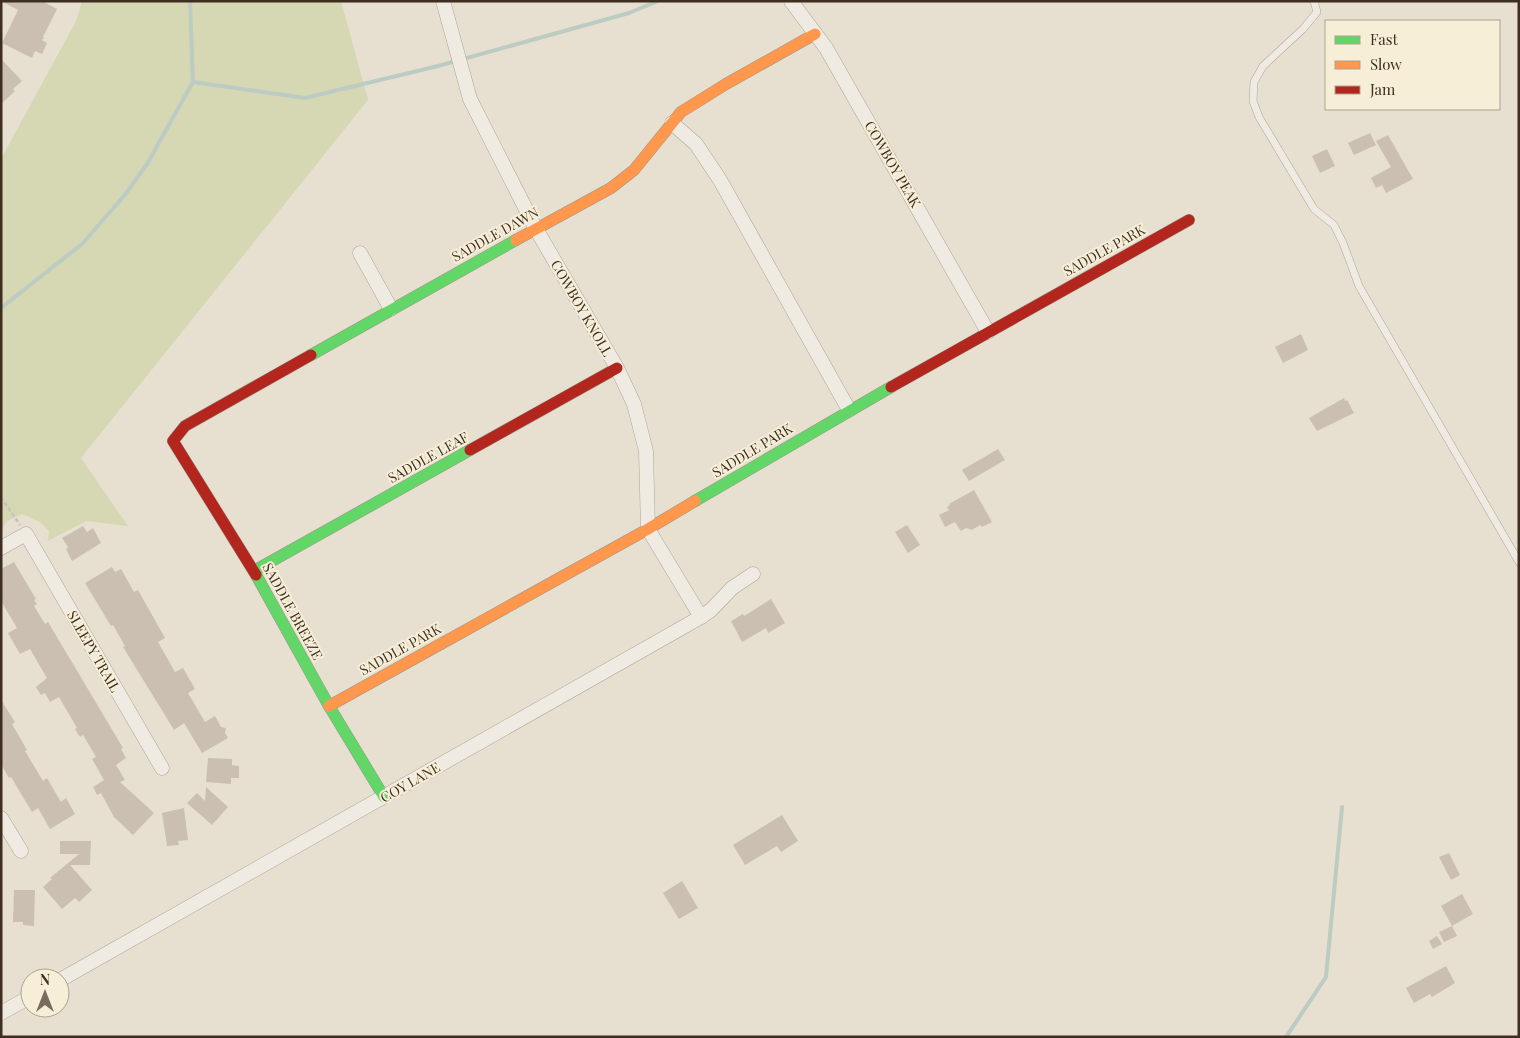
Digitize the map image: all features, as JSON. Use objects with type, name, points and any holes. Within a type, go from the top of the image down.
[{"type":"street","name":"COWBOY KNOLL","points":[[443,1],[470,99],[536,228],[617,368],[634,404],[646,451],[648,529],[701,617]]},
{"type":"street","name":"COWBOY PEAK","points":[[791,1],[826,48],[988,332]]},
{"type":"street","name":"SADDLE DAWN","points":[[173,441],[186,426],[624,179],[634,170],[672,122],[692,103],[815,34]]},
{"type":"street","points":[[672,122],[696,144],[720,180],[849,410]]},
{"type":"street","name":"SADDLE PARK","points":[[329,706],[648,529],[849,410],[1190,220]]},
{"type":"street","points":[[360,253],[391,309]]},
{"type":"street","name":"SADDLE LEAF","points":[[254,571],[617,368]]},
{"type":"street","name":"SADDLE BREEZE","points":[[173,441],[254,571],[329,706],[384,798]]},
{"type":"street","points":[[1,548],[26,534]]},
{"type":"street","name":"SLEEPY TRAIL","points":[[26,534],[162,768]]},
{"type":"street","name":"COY LANE","points":[[70,974],[701,617],[711,610],[732,588],[753,574]]},
{"type":"street","points":[[1,818],[21,851]]},
{"type":"street","points":[[1,1013],[20,1003]]},
{"type":"lane","points":[[1314,1],[1317,12],[1303,29],[1263,66],[1254,82],[1253,101],[1259,116],[1314,208],[1334,225],[1343,243],[1359,286],[1519,562]]},
{"type":"path","points":[[1,497],[26,534]]},
{"type":"green space","points":[[82,1],[341,1],[368,100],[81,458],[128,526],[86,521],[48,541],[49,531],[40,522],[22,514],[7,521],[1,530],[1,159],[76,21]]},
{"type":"building","points":[[1,1],[42,1],[57,9],[42,40],[47,43],[42,54],[35,51],[32,58],[2,43],[18,10]]},
{"type":"building","points":[[1,59],[22,81],[13,89],[15,91],[1,104]]},
{"type":"building","points":[[1370,133],[1376,145],[1354,155],[1348,143]]},
{"type":"building","points":[[1388,135],[1413,179],[1386,193],[1382,185],[1376,188],[1371,178],[1391,167],[1376,141]]},
{"type":"building","points":[[1327,149],[1335,166],[1320,173],[1312,156]]},
{"type":"building","points":[[1301,334],[1308,350],[1283,363],[1275,347]]},
{"type":"building","points":[[1344,398],[1354,413],[1317,431],[1309,418]]},
{"type":"building","points":[[998,449],[1005,460],[969,481],[962,470]]},
{"type":"building","points":[[974,490],[992,522],[982,527],[980,525],[972,530],[966,528],[961,531],[955,522],[945,527],[939,515],[949,510],[947,507],[949,504]]},
{"type":"building","points":[[907,525],[920,545],[908,553],[895,532]]},
{"type":"building","points":[[83,526],[87,532],[93,528],[101,543],[72,561],[66,549],[68,547],[62,538]]},
{"type":"building","points":[[14,562],[36,599],[34,600],[37,604],[34,606],[45,624],[48,622],[123,748],[121,749],[126,758],[116,765],[125,780],[120,782],[154,813],[133,835],[114,817],[101,793],[97,795],[93,787],[104,780],[92,759],[96,757],[83,735],[80,737],[75,729],[77,728],[59,697],[50,702],[45,693],[41,695],[36,687],[47,678],[30,649],[20,654],[8,633],[17,628],[1,601],[1,569]]},
{"type":"building","points":[[112,567],[115,572],[121,569],[134,592],[138,590],[165,638],[158,642],[175,672],[183,668],[195,689],[188,693],[205,722],[215,716],[221,727],[226,728],[225,733],[228,738],[202,753],[184,723],[174,730],[123,647],[125,646],[113,625],[111,626],[85,583]]},
{"type":"building","points":[[771,599],[785,623],[768,633],[766,628],[742,642],[731,621],[743,614],[744,616]]},
{"type":"building","points":[[1,700],[15,722],[12,724],[43,781],[47,778],[61,802],[66,798],[75,814],[50,829],[38,808],[32,812],[1,764]]},
{"type":"building","points":[[208,758],[232,759],[232,765],[239,766],[239,778],[231,778],[231,784],[206,782]]},
{"type":"building","points":[[206,787],[228,807],[212,825],[187,803],[197,793],[205,801]]},
{"type":"building","points":[[184,808],[188,840],[178,841],[179,845],[167,846],[162,813]]},
{"type":"building","points":[[782,815],[798,841],[781,852],[777,846],[745,865],[733,845]]},
{"type":"building","points":[[60,841],[91,841],[90,865],[70,865],[92,890],[79,902],[75,898],[62,909],[43,887],[52,879],[50,878],[79,854],[60,854]]},
{"type":"building","points":[[1449,853],[1460,875],[1451,880],[1439,857]]},
{"type":"building","points":[[682,881],[698,908],[679,919],[663,893]]},
{"type":"building","points":[[14,890],[35,890],[34,926],[23,925],[23,922],[13,922]]},
{"type":"building","points":[[1462,894],[1473,914],[1452,926],[1441,906]]},
{"type":"building","points":[[1452,926],[1457,936],[1444,942],[1439,932]]},
{"type":"building","points":[[1437,936],[1442,944],[1433,949],[1429,941]]},
{"type":"building","points":[[1446,966],[1455,983],[1432,997],[1430,994],[1414,1003],[1406,988]]},
{"type":"waterway","points":[[1,308],[82,244],[124,196],[147,164],[193,82],[190,1]]},
{"type":"waterway","points":[[193,82],[305,98],[438,66],[629,13],[658,1]]},
{"type":"waterway","points":[[1286,1037],[1326,977],[1342,807]]},
{"type":"traffic: fast","points":[[311,355],[516,240]]},
{"type":"traffic: fast","points":[[695,501],[891,387]]},
{"type":"traffic: fast","points":[[254,571],[470,450]]},
{"type":"traffic: fast","points":[[256,575],[329,706],[384,797]]},
{"type":"traffic: slow","points":[[516,240],[611,188],[634,170],[681,112],[726,84],[815,34]]},
{"type":"traffic: slow","points":[[329,706],[695,501]]},
{"type":"traffic: jam","points":[[891,387],[1189,220]]},
{"type":"traffic: jam","points":[[256,575],[173,441],[185,426],[311,355]]},
{"type":"traffic: jam","points":[[470,450],[617,368]]}]
